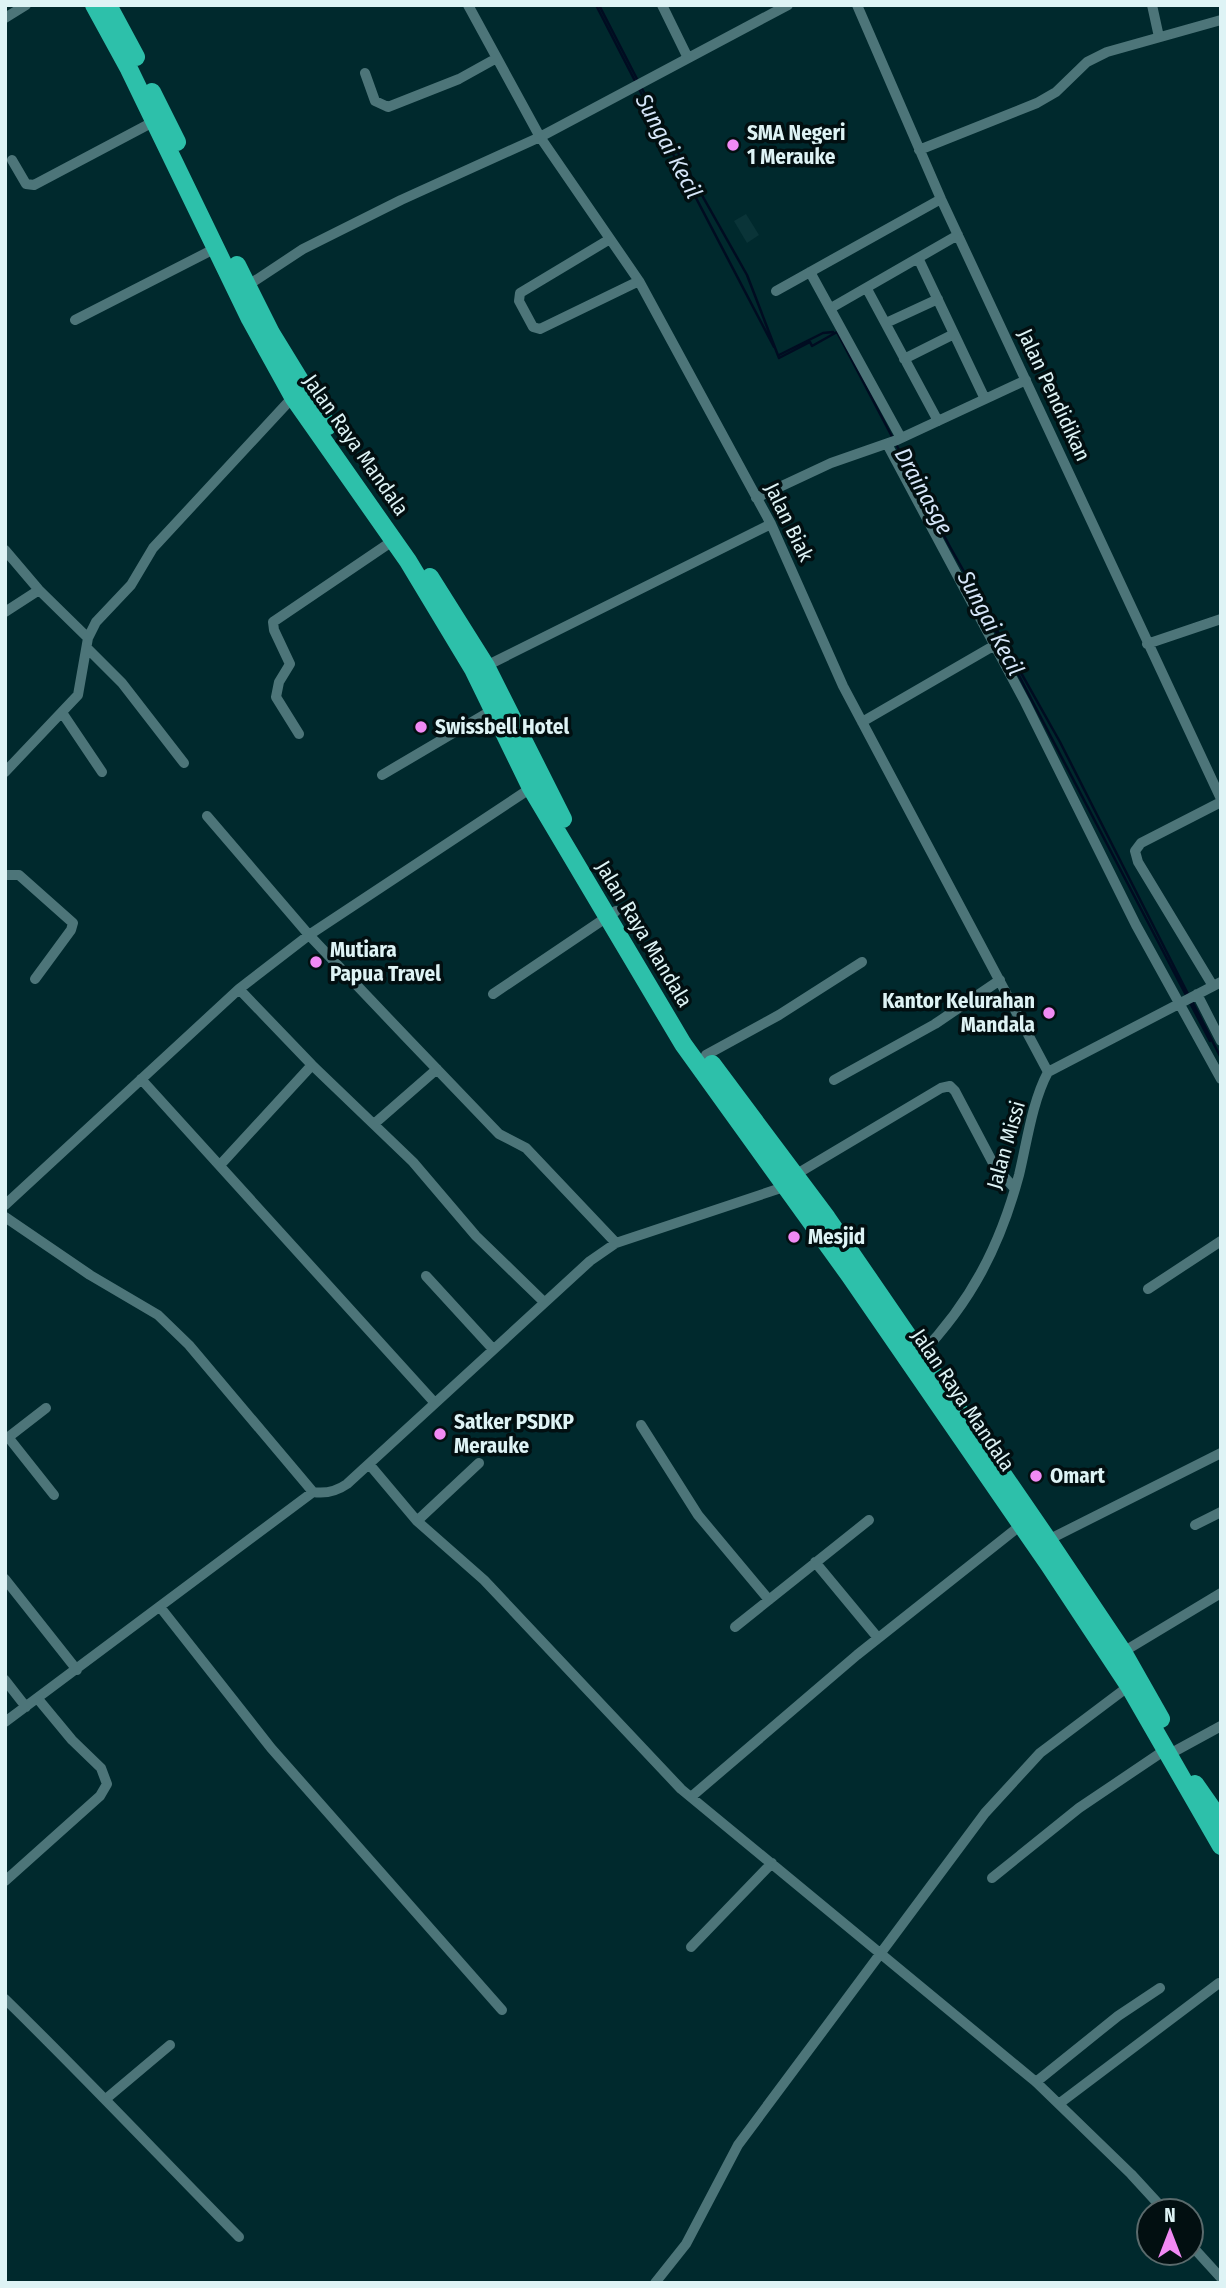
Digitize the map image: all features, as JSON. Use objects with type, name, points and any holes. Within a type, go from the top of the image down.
[{"type":"highway","name":"Jalan Raya Mandala","points":[[94,5],[134,66],[153,122],[293,397],[433,581],[486,666],[611,914],[683,1044],[791,1181],[920,1355],[1048,1540],[1055,1562],[1129,1686],[1221,1821]]},
{"type":"highway","name":"Jalan Raya Mandala","points":[[108,5],[134,66],[247,286],[310,399],[494,709],[531,788],[611,914],[1021,1525],[1055,1562],[1123,1652],[1221,1846]]},
{"type":"street","points":[[5,18],[26,5]]},
{"type":"street","name":"Jalan Biak","points":[[468,5],[495,59],[540,137],[639,281],[771,524],[862,722],[927,849],[1048,1072]]},
{"type":"street","points":[[662,5],[688,58]]},
{"type":"street","points":[[247,286],[303,249],[345,227],[540,137],[788,5]]},
{"type":"street","name":"Jalan Pendidikan","points":[[857,5],[941,199],[1221,800]]},
{"type":"street","points":[[1152,5],[1159,37]]},
{"type":"street","points":[[919,150],[1037,103],[1056,92],[1095,58],[1221,20]]},
{"type":"street","points":[[365,73],[375,101],[388,107],[459,79],[495,59]]},
{"type":"street","points":[[12,160],[26,184],[34,185],[153,122]]},
{"type":"street","points":[[776,291],[941,199]]},
{"type":"street","points":[[831,308],[919,260],[958,235]]},
{"type":"street","points":[[610,239],[520,293],[519,301],[533,327],[540,328],[639,281]]},
{"type":"street","points":[[75,320],[216,248]]},
{"type":"street","points":[[919,260],[985,399]]},
{"type":"street","points":[[810,272],[831,308],[995,645],[1187,999],[1221,1079]]},
{"type":"street","points":[[867,289],[938,421]]},
{"type":"street","points":[[886,323],[938,299]]},
{"type":"street","points":[[904,359],[954,334]]},
{"type":"street","points":[[756,498],[831,463],[894,441],[1026,380]]},
{"type":"street","points":[[5,772],[63,714],[78,695],[88,643],[96,622],[131,585],[153,548],[293,397]]},
{"type":"street","points":[[486,666],[771,524]]},
{"type":"street","points":[[299,734],[276,697],[279,682],[290,664],[274,630],[274,622],[394,540]]},
{"type":"street","points":[[5,550],[122,683],[184,762]]},
{"type":"street","points":[[5,612],[39,590]]},
{"type":"street","points":[[1147,643],[1221,618]]},
{"type":"street","points":[[862,722],[995,645]]},
{"type":"street","points":[[382,775],[494,709]]},
{"type":"street","points":[[63,714],[102,772]]},
{"type":"street","points":[[5,1205],[239,989],[309,935],[531,788]]},
{"type":"street","points":[[1048,1072],[1217,984],[1138,862],[1135,851],[1141,843],[1221,800]]},
{"type":"street","points":[[207,816],[309,935],[499,1134],[526,1148],[616,1243]]},
{"type":"street","points":[[5,875],[19,875],[73,923],[71,930],[36,979]]},
{"type":"street","points":[[493,994],[611,914]]},
{"type":"street","points":[[706,1055],[779,1015],[862,962]]},
{"type":"street","points":[[834,1080],[935,1024],[1000,980]]},
{"type":"street","points":[[239,989],[312,1065],[413,1162],[476,1236],[543,1301]]},
{"type":"street","points":[[1187,999],[1221,1041]]},
{"type":"street","points":[[221,1164],[312,1065]]},
{"type":"street","points":[[374,1124],[437,1069]]},
{"type":"street","name":"Jalan Missi","points":[[920,1355],[962,1308],[977,1283],[1015,1189],[1048,1072]]},
{"type":"street","points":[[141,1079],[435,1402]]},
{"type":"street","points":[[5,1722],[313,1492],[341,1488],[543,1301],[616,1243],[791,1181],[941,1088],[950,1086],[994,1165],[1015,1189]]},
{"type":"street","points":[[5,1217],[90,1275],[158,1315],[235,1398],[313,1492]]},
{"type":"street","points":[[1148,1289],[1221,1241]]},
{"type":"street","points":[[426,1276],[492,1348]]},
{"type":"street","points":[[46,1408],[7,1438],[54,1495]]},
{"type":"street","points":[[641,1425],[698,1515],[769,1600]]},
{"type":"street","points":[[1048,1540],[1221,1453]]},
{"type":"street","points":[[416,1521],[479,1463]]},
{"type":"street","points":[[369,1464],[416,1521],[484,1580],[658,1767],[1036,2082],[1151,2197]]},
{"type":"street","points":[[1195,1525],[1221,1512]]},
{"type":"street","points":[[735,1627],[869,1520]]},
{"type":"street","points":[[691,1797],[878,1638],[1021,1525]]},
{"type":"street","points":[[816,1562],[878,1638]]},
{"type":"street","points":[[5,1579],[9,1592],[77,1670]]},
{"type":"street","points":[[1123,1652],[1221,1593]]},
{"type":"street","points":[[160,1607],[271,1748],[502,2010]]},
{"type":"street","points":[[5,1680],[26,1707]]},
{"type":"street","points":[[655,2283],[686,2244],[738,2145],[985,1813],[1040,1753],[1129,1686]]},
{"type":"street","points":[[5,1881],[100,1796],[107,1784],[102,1768],[72,1740],[38,1699]]},
{"type":"street","points":[[992,1878],[1079,1808],[1171,1750],[1221,1726]]},
{"type":"street","points":[[691,1947],[772,1863]]},
{"type":"street","points":[[1060,2103],[1219,1983]]},
{"type":"street","points":[[1036,2082],[1118,2016],[1160,1988]]},
{"type":"street","points":[[5,1999],[107,2098],[137,2133],[239,2237]]},
{"type":"street","points":[[107,2098],[170,2045]]},
{"type":"street","points":[[1205,2260],[1221,2278]]},
{"type":"shaded area","name":"SMA Negeri 1 Merauke","points":[[746,214],[759,235],[747,243],[734,221]]},
{"type":"waterway","name":"Sungai Kecil","points":[[596,5],[636,83]]},
{"type":"waterway","name":"Sungai Kecil","points":[[599,5],[638,81]]},
{"type":"waterway","name":"Sungai Kecil","points":[[641,87],[747,275],[779,358],[810,342],[812,346],[837,332],[949,545],[1060,742],[1189,996]]},
{"type":"waterway","name":"Sungai Kecil","points":[[639,89],[774,347]]},
{"type":"waterway","name":"Sungai Kecil","points":[[779,355],[823,333],[833,332]]},
{"type":"waterway","name":"Sungai Kecil","points":[[981,603],[1210,1041]]},
{"type":"waterway","name":"Sungai Kecil","points":[[1192,1001],[1221,1058]]},
{"type":"place","name":"SMA Negeri 1 Merauke","points":[[733,145]]},
{"type":"place","name":"Swissbell Hotel","points":[[421,727]]},
{"type":"place","name":"Mutiara Papua Travel","points":[[316,962]]},
{"type":"place","name":"Kantor Kelurahan Mandala","points":[[1049,1013]]},
{"type":"place","name":"Mesjid","points":[[794,1237]]},
{"type":"place","name":"Satker PSDKP Merauke","points":[[440,1434]]},
{"type":"place","name":"Omart","points":[[1036,1476]]},
{"type":"water label","name":"Drainasge","points":[[924,491]]}]
